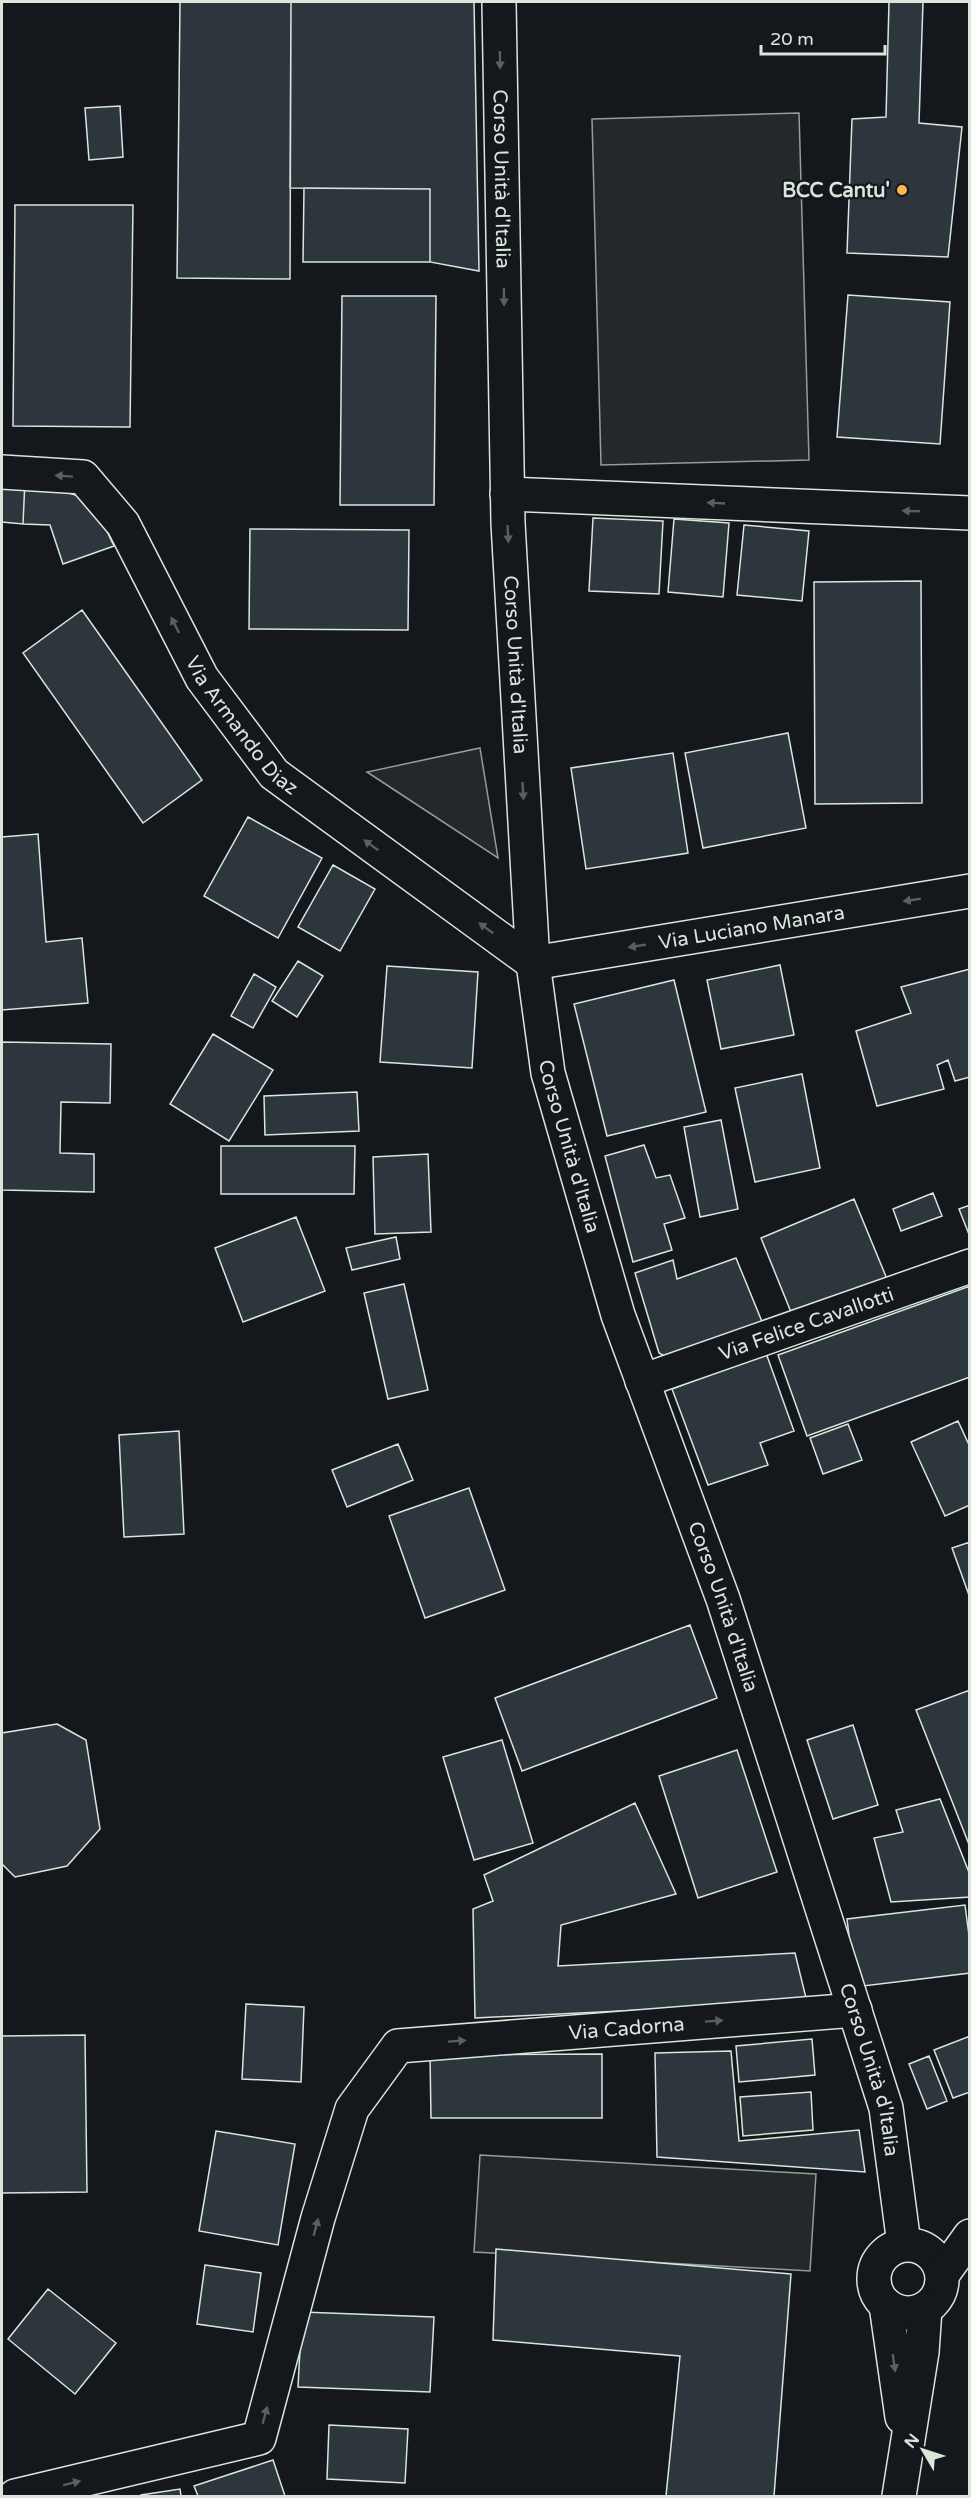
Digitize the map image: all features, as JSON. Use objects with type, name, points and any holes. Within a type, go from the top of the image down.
[{"type":"street","name":"Corso Unità d'Italia","points":[[500,2],[507,494],[534,963],[548,1073],[618,1315],[723,1599],[886,2108],[904,2244]]},
{"type":"street","name":"Via Armando Diaz","points":[[2,472],[83,477],[123,524],[202,678],[274,774],[534,963]]},
{"type":"street","points":[[507,494],[969,513]]},
{"type":"street","name":"Via Luciano Manara","points":[[534,963],[969,891]]},
{"type":"street","name":"Via Felice Cavallotti","points":[[642,1381],[969,1266]]},
{"type":"street","name":"Via Cadorna","points":[[15,2496],[259,2438],[318,2218],[352,2109],[398,2046],[855,2010]]},
{"type":"street","points":[[942,2275],[969,2236]]},
{"type":"street","points":[[904,2244],[918,2245],[929,2251],[938,2261],[942,2275],[941,2287],[935,2300],[925,2309],[911,2313],[898,2312],[886,2306],[878,2296],[873,2282],[874,2267],[885,2252],[904,2244]]},
{"type":"street","points":[[886,2306],[906,2445]]},
{"type":"street","points":[[899,2496],[922,2352],[925,2309]]},
{"type":"shaded area","points":[[799,113],[809,460],[601,465],[592,119]]},
{"type":"shaded area","points":[[480,748],[498,858],[367,772]]},
{"type":"shaded area","points":[[480,2155],[816,2174],[810,2271],[474,2252]]},
{"type":"building","points":[[180,2],[291,2],[290,279],[177,278]]},
{"type":"building","points":[[291,2],[474,2],[479,271],[430,262],[430,189],[290,188]]},
{"type":"building","name":"BCC Cantu'","points":[[889,2],[923,2],[919,123],[962,127],[948,257],[847,253],[852,119],[886,117]]},
{"type":"building","points":[[120,106],[123,157],[89,160],[85,108]]},
{"type":"building","points":[[304,188],[430,189],[430,262],[303,262]]},
{"type":"building","points":[[15,205],[133,205],[130,427],[13,426]]},
{"type":"building","points":[[848,295],[950,302],[940,444],[837,437]]},
{"type":"building","points":[[342,296],[436,296],[434,505],[340,505]]},
{"type":"building","points":[[2,479],[25,480],[23,524],[2,522]]},
{"type":"building","points":[[25,480],[92,500],[114,546],[63,564],[50,525],[23,524]]},
{"type":"building","points":[[593,518],[663,521],[659,594],[589,591]]},
{"type":"building","points":[[674,519],[729,523],[723,597],[668,592]]},
{"type":"building","points":[[744,525],[809,531],[802,601],[737,595]]},
{"type":"building","points":[[250,529],[409,530],[408,630],[249,629]]},
{"type":"building","points":[[921,581],[922,803],[815,804],[814,582]]},
{"type":"building","points":[[82,610],[202,780],[143,823],[23,653]]},
{"type":"building","points":[[788,733],[806,828],[703,848],[685,753]]},
{"type":"building","points":[[673,753],[688,853],[586,869],[571,768]]},
{"type":"building","points":[[248,817],[322,858],[278,938],[204,896]]},
{"type":"building","points":[[38,834],[46,942],[82,938],[88,1003],[2,1010],[2,837]]},
{"type":"building","points":[[333,865],[375,889],[340,951],[298,927]]},
{"type":"building","points":[[298,961],[323,976],[297,1017],[272,1001]]},
{"type":"building","points":[[780,965],[794,1035],[721,1049],[707,980]]},
{"type":"building","points":[[387,966],[478,972],[472,1068],[380,1062]]},
{"type":"building","points":[[970,969],[970,1077],[955,1081],[948,1060],[937,1065],[944,1089],[877,1106],[856,1031],[911,1013],[901,987]]},
{"type":"building","points":[[254,974],[276,987],[253,1028],[231,1016]]},
{"type":"building","points":[[674,980],[706,1112],[607,1136],[574,1004]]},
{"type":"building","points":[[213,1034],[273,1070],[229,1141],[170,1104]]},
{"type":"building","points":[[2,1042],[111,1044],[110,1103],[61,1102],[60,1153],[94,1154],[94,1192],[2,1190]]},
{"type":"building","points":[[802,1074],[820,1168],[755,1182],[735,1088]]},
{"type":"building","points":[[357,1092],[359,1131],[265,1135],[264,1096]]},
{"type":"building","points":[[721,1120],[738,1209],[700,1217],[684,1127]]},
{"type":"building","points":[[644,1145],[656,1178],[670,1175],[685,1218],[664,1224],[672,1250],[633,1262],[605,1156]]},
{"type":"building","points":[[221,1146],[355,1146],[354,1194],[221,1194]]},
{"type":"building","points":[[428,1154],[431,1232],[375,1234],[373,1157]]},
{"type":"building","points":[[933,1193],[942,1216],[901,1231],[893,1209]]},
{"type":"building","points":[[854,1199],[887,1279],[793,1317],[761,1238]]},
{"type":"building","points":[[970,1205],[970,1237],[959,1209]]},
{"type":"building","points":[[296,1217],[325,1291],[243,1322],[215,1248]]},
{"type":"building","points":[[396,1237],[400,1259],[352,1270],[346,1248]]},
{"type":"building","points":[[736,1258],[765,1329],[682,1366],[659,1353],[635,1273],[673,1260],[677,1279]]},
{"type":"building","points":[[404,1284],[428,1390],[388,1399],[364,1293]]},
{"type":"building","points":[[970,1286],[970,1377],[807,1436],[778,1355]]},
{"type":"building","points":[[766,1353],[794,1431],[760,1443],[768,1465],[708,1485],[672,1389]]},
{"type":"building","points":[[958,1421],[970,1447],[970,1505],[945,1516],[911,1442]]},
{"type":"building","points":[[848,1424],[862,1460],[823,1474],[810,1438]]},
{"type":"building","points":[[179,1431],[184,1534],[124,1537],[119,1435]]},
{"type":"building","points":[[398,1444],[413,1480],[347,1507],[332,1470]]},
{"type":"building","points":[[469,1488],[505,1590],[425,1618],[389,1516]]},
{"type":"building","points":[[970,1542],[970,1598],[952,1548]]},
{"type":"building","points":[[690,1625],[717,1698],[522,1771],[495,1698]]},
{"type":"building","points":[[970,1690],[970,1847],[916,1710]]},
{"type":"building","points":[[57,1724],[86,1740],[100,1829],[67,1866],[15,1877],[2,1864],[2,1733]]},
{"type":"building","points":[[853,1725],[878,1805],[833,1819],[807,1740]]},
{"type":"building","points":[[502,1740],[533,1843],[474,1860],[443,1757]]},
{"type":"building","points":[[737,1750],[777,1872],[698,1898],[659,1776]]},
{"type":"building","points":[[940,1799],[970,1875],[970,1897],[891,1902],[874,1838],[903,1832],[896,1810]]},
{"type":"building","points":[[635,1803],[676,1894],[561,1925],[558,1966],[795,1953],[807,2002],[475,2018],[473,1909],[493,1901],[484,1875]]},
{"type":"building","points":[[965,1905],[970,1943],[970,1973],[855,1987],[847,1919]]},
{"type":"building","points":[[246,2004],[304,2007],[301,2082],[242,2079]]},
{"type":"building","points":[[85,2035],[87,2192],[2,2193],[2,2036]]},
{"type":"building","points":[[970,2036],[970,2092],[953,2098],[934,2050]]},
{"type":"building","points":[[812,2039],[815,2075],[739,2082],[736,2046]]},
{"type":"building","points":[[731,2051],[739,2141],[859,2130],[865,2172],[657,2157],[655,2053]]},
{"type":"building","points":[[602,2054],[602,2118],[431,2118],[430,2055]]},
{"type":"building","points":[[929,2056],[947,2101],[927,2109],[909,2064]]},
{"type":"building","points":[[811,2092],[813,2130],[743,2136],[740,2097]]},
{"type":"building","points":[[216,2131],[295,2144],[278,2245],[199,2231]]},
{"type":"building","points":[[496,2249],[791,2274],[774,2496],[666,2496],[680,2356],[493,2340]]},
{"type":"building","points":[[205,2265],[261,2273],[253,2332],[197,2324]]},
{"type":"building","points":[[48,2289],[116,2343],[75,2394],[8,2339]]},
{"type":"building","points":[[302,2312],[434,2317],[430,2392],[298,2387]]},
{"type":"building","points":[[329,2425],[408,2429],[405,2483],[327,2479]]},
{"type":"building","points":[[273,2460],[285,2496],[198,2496],[194,2486]]},
{"type":"building","points":[[180,2489],[181,2496],[141,2496],[141,2495]]},
{"type":"place","name":"BCC Cantu'","points":[[902,190]]}]
